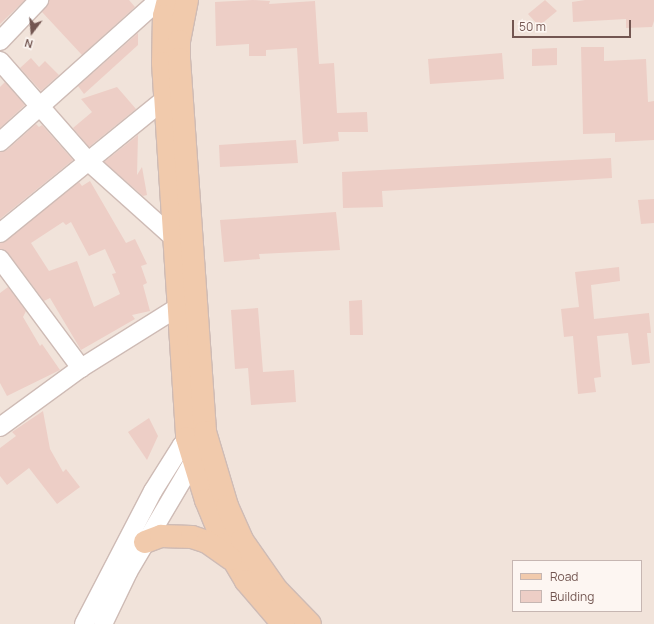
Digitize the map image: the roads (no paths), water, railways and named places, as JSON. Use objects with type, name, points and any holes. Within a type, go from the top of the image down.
[{"type":"main road","points":[[168,0],[163,40],[165,99],[175,239],[187,278],[180,306],[199,436],[242,540],[273,585],[310,624]]},
{"type":"main road","points":[[187,0],[179,41],[179,58],[187,278],[199,436],[193,461],[215,525],[233,562],[283,624]]},
{"type":"main road","points":[[146,542],[161,536],[192,537],[207,542],[233,562]]},
{"type":"street","points":[[0,41],[39,0]]},
{"type":"street","points":[[0,142],[159,0]]},
{"type":"street","points":[[0,61],[88,161],[175,239]]},
{"type":"street","points":[[0,233],[165,99]]},
{"type":"street","points":[[0,259],[81,368]]},
{"type":"street","points":[[0,427],[81,368],[180,306]]},
{"type":"street","points":[[84,624],[153,491],[199,436]]},
{"type":"street","points":[[103,624],[146,542],[193,461]]}]
